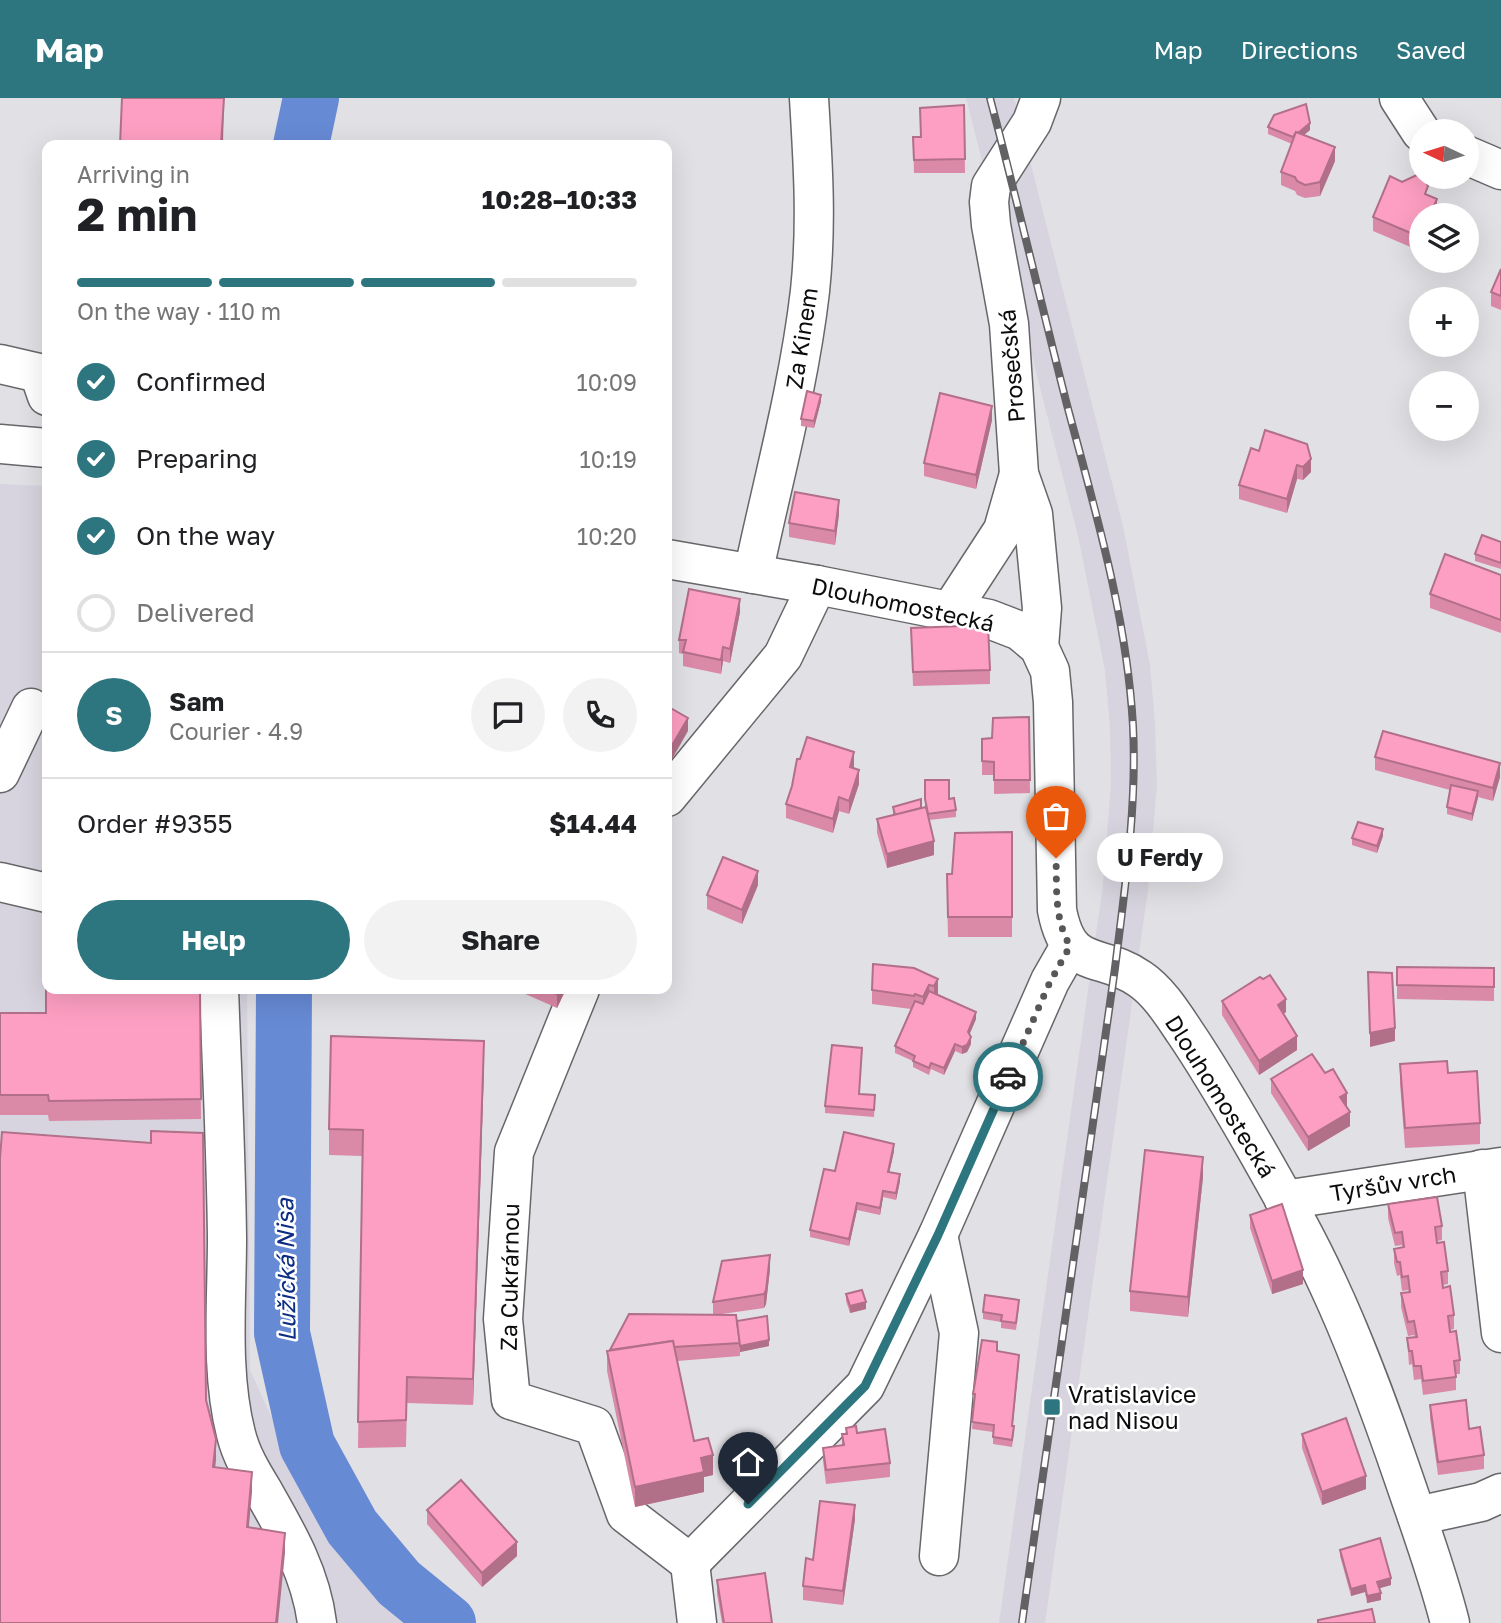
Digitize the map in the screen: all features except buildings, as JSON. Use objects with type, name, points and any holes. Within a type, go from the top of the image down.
[{"type":"street","name":"Za Kinem","points":[[753,574],[803,348],[816,196],[809,98]]},
{"type":"street","name":"Prosečská","points":[[1039,647],[1042,608],[1033,514],[1019,474],[1009,324],[989,202],[990,186],[1032,122],[1041,98]]},
{"type":"street","points":[[1399,98],[1413,119]]},
{"type":"street","points":[[1479,161],[1501,170]]},
{"type":"street","points":[[0,364],[39,373],[42,382]]},
{"type":"street","points":[[0,444],[42,447]]},
{"type":"street","points":[[951,610],[1003,530],[1019,474]]},
{"type":"street","name":"Dlouhomostecká","points":[[672,560],[989,619],[1020,631],[1039,647]]},
{"type":"street","points":[[672,791],[783,656],[817,585]]},
{"type":"street","points":[[697,1623],[690,1563],[865,1386],[938,1235],[1050,982],[1070,946],[1060,930],[1057,910],[1053,702],[1050,671],[1039,647]]},
{"type":"street","points":[[0,773],[31,708]]},
{"type":"street","points":[[0,883],[42,892]]},
{"type":"street","name":"Dlouhomostecká","points":[[1070,946],[1085,958],[1140,979],[1160,998],[1218,1082],[1328,1284],[1382,1417],[1441,1587],[1450,1623]]},
{"type":"street","points":[[219,994],[227,1234],[226,1352],[230,1407],[236,1436],[247,1465],[309,1580],[317,1623]]},
{"type":"street","name":"Za Cukrárnou","points":[[578,994],[514,1152],[503,1319],[511,1400],[594,1426],[626,1514],[690,1563]]},
{"type":"street","points":[[1492,1168],[1501,1333]]},
{"type":"street","name":"Tyršův vrch","points":[[1284,1200],[1492,1168]]},
{"type":"street","points":[[938,1235],[959,1333],[939,1556]]},
{"type":"street","points":[[1417,1516],[1480,1503],[1501,1493]]},
{"type":"shaded area","points":[[966,98],[1014,98],[1123,526],[1150,665],[1155,723],[1157,785],[1148,889],[1045,1623],[999,1623],[1103,884],[1111,784],[1110,726],[1105,671],[1078,536]]},
{"type":"shaded area","points":[[0,484],[42,486],[42,994],[247,994],[250,1370],[314,1510],[410,1623],[0,1623]]},
{"type":"waterway","name":"Lužická Nisa","points":[[302,140],[311,98]]},
{"type":"waterway","name":"Lužická Nisa","points":[[284,994],[282,1333],[307,1445],[352,1527],[399,1583],[448,1623]]},
{"type":"railway","points":[[990,98],[1117,604],[1130,685],[1134,756],[1129,847],[1115,968],[1022,1623]]},
{"type":"way so far","points":[[1008,1077],[1050,982],[1070,946],[1060,930],[1056,858]]},
{"type":"place","name":"U Ferdy","points":[[1056,858]]},
{"type":"place","name":"Vratislavice nad Nisou","points":[[1052,1407]]},
{"type":"route","points":[[748,1504],[865,1386],[938,1235],[1008,1077]]}]
